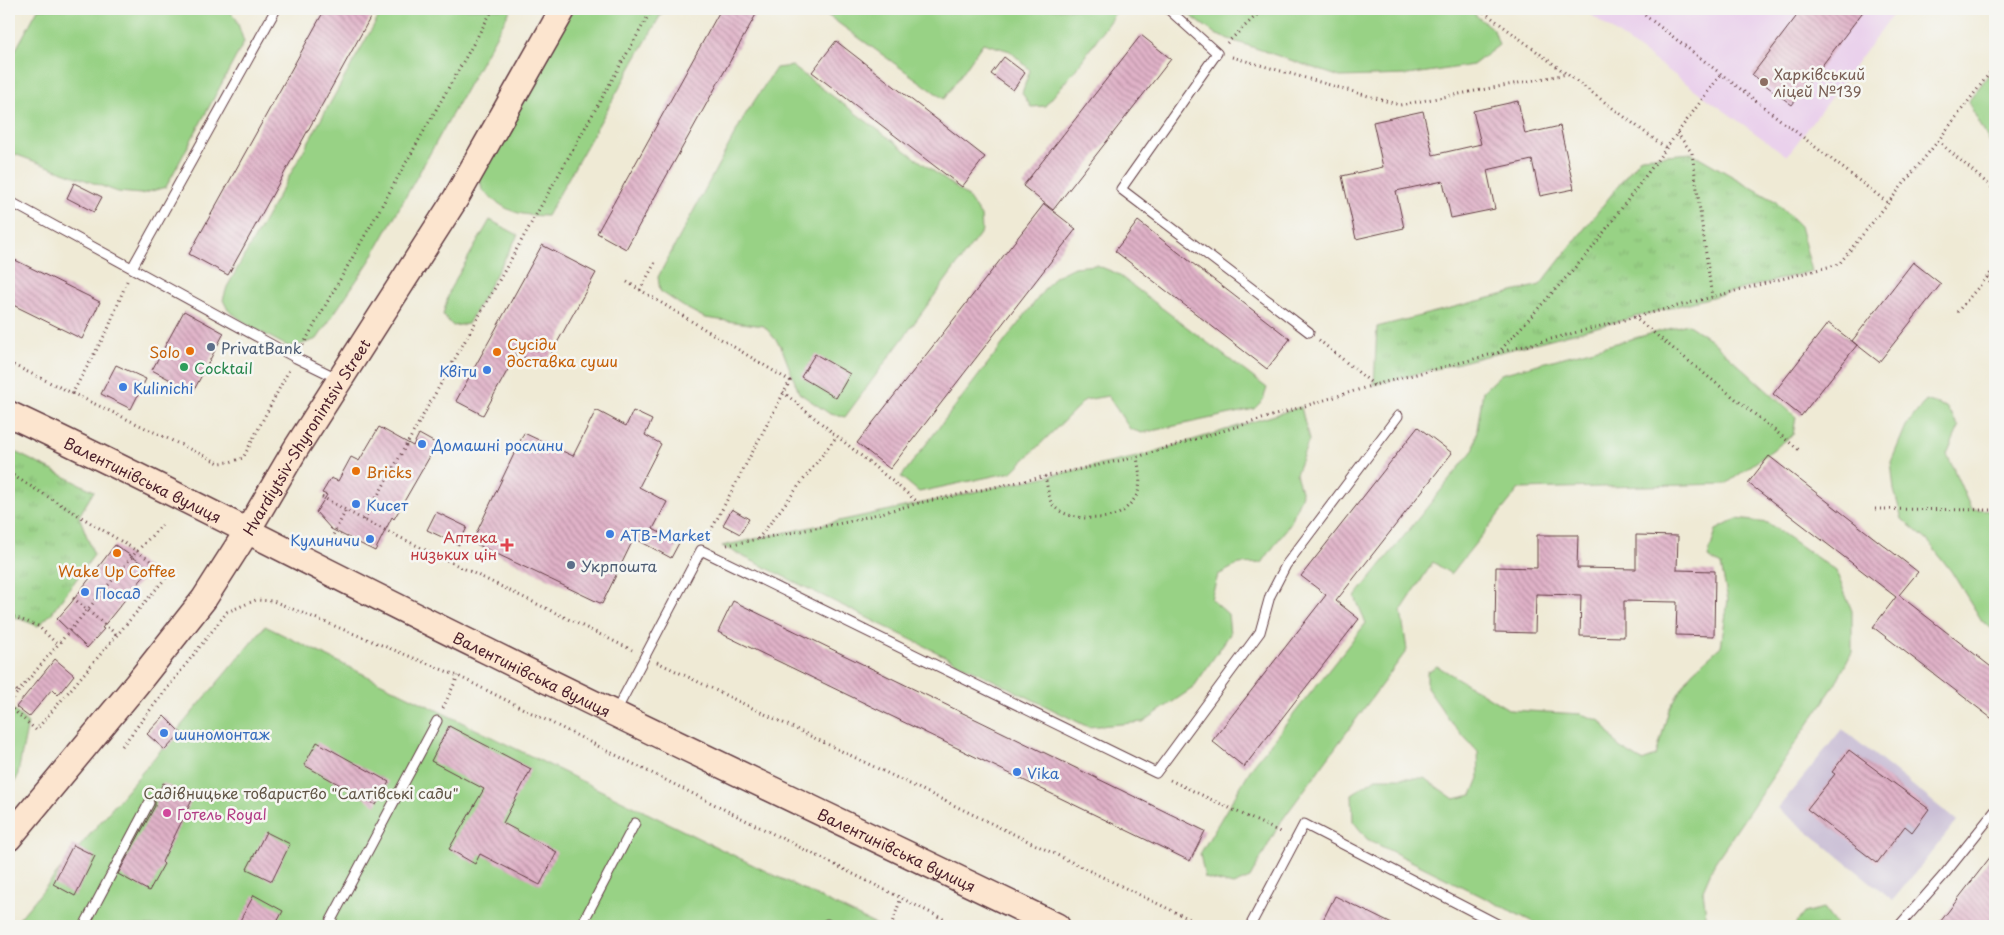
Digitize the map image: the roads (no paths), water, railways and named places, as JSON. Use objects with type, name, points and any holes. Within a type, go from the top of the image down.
[{"type":"street","name":"Hvardiytsiv-Shyronintsiv Street","points":[[9,838],[136,685],[204,599],[248,530],[295,450],[456,198],[563,9]]},
{"type":"street","name":"Валентинівська вулиця","points":[[9,414],[248,530],[614,714],[1057,926]]},
{"type":"lane","points":[[132,268],[276,9]]},
{"type":"lane","points":[[1168,9],[1218,53],[1121,188],[1309,332]]},
{"type":"lane","points":[[9,202],[296,358],[341,380]]},
{"type":"lane","points":[[614,714],[701,550],[1156,773],[1260,632],[1270,596],[1286,565],[1398,416]]},
{"type":"lane","points":[[328,926],[438,720]]},
{"type":"lane","points":[[84,926],[149,803]]},
{"type":"lane","points":[[1899,926],[1943,876],[1995,811]]},
{"type":"lane","points":[[581,926],[635,824]]},
{"type":"lane","points":[[1250,926],[1304,824],[1502,926]]},
{"type":"place","name":"Харківський ліцей №139","points":[[1764,82]]},
{"type":"place","name":"PrivatBank","points":[[211,347]]},
{"type":"place","name":"Solo","points":[[190,351]]},
{"type":"place","name":"Сусіди доставка суши","points":[[497,352]]},
{"type":"place","name":"Cocktail","points":[[184,367]]},
{"type":"place","name":"Квіти","points":[[487,370]]},
{"type":"place","name":"Kulinichi","points":[[123,387]]},
{"type":"place","name":"Домашні рослини","points":[[422,444]]},
{"type":"place","name":"Bricks","points":[[356,471]]},
{"type":"place","name":"Кисет","points":[[356,504]]},
{"type":"place","name":"ATB-Market","points":[[610,534]]},
{"type":"place","name":"Кулиничи","points":[[370,539]]},
{"type":"place","name":"Аптека низьких цін","points":[[507,545]]},
{"type":"place","name":"Wake Up Coffee","points":[[117,553]]},
{"type":"place","name":"Укрпошта","points":[[571,565]]},
{"type":"place","name":"Посад","points":[[85,592]]},
{"type":"place","name":"шиномонтаж","points":[[164,733]]},
{"type":"place","name":"Vika","points":[[1017,772]]},
{"type":"place","name":"Готель Royal","points":[[167,813]]},
{"type":"park label","name":"Садівницьке товариство \"Салтівські сади\"","points":[[301,792]]}]
